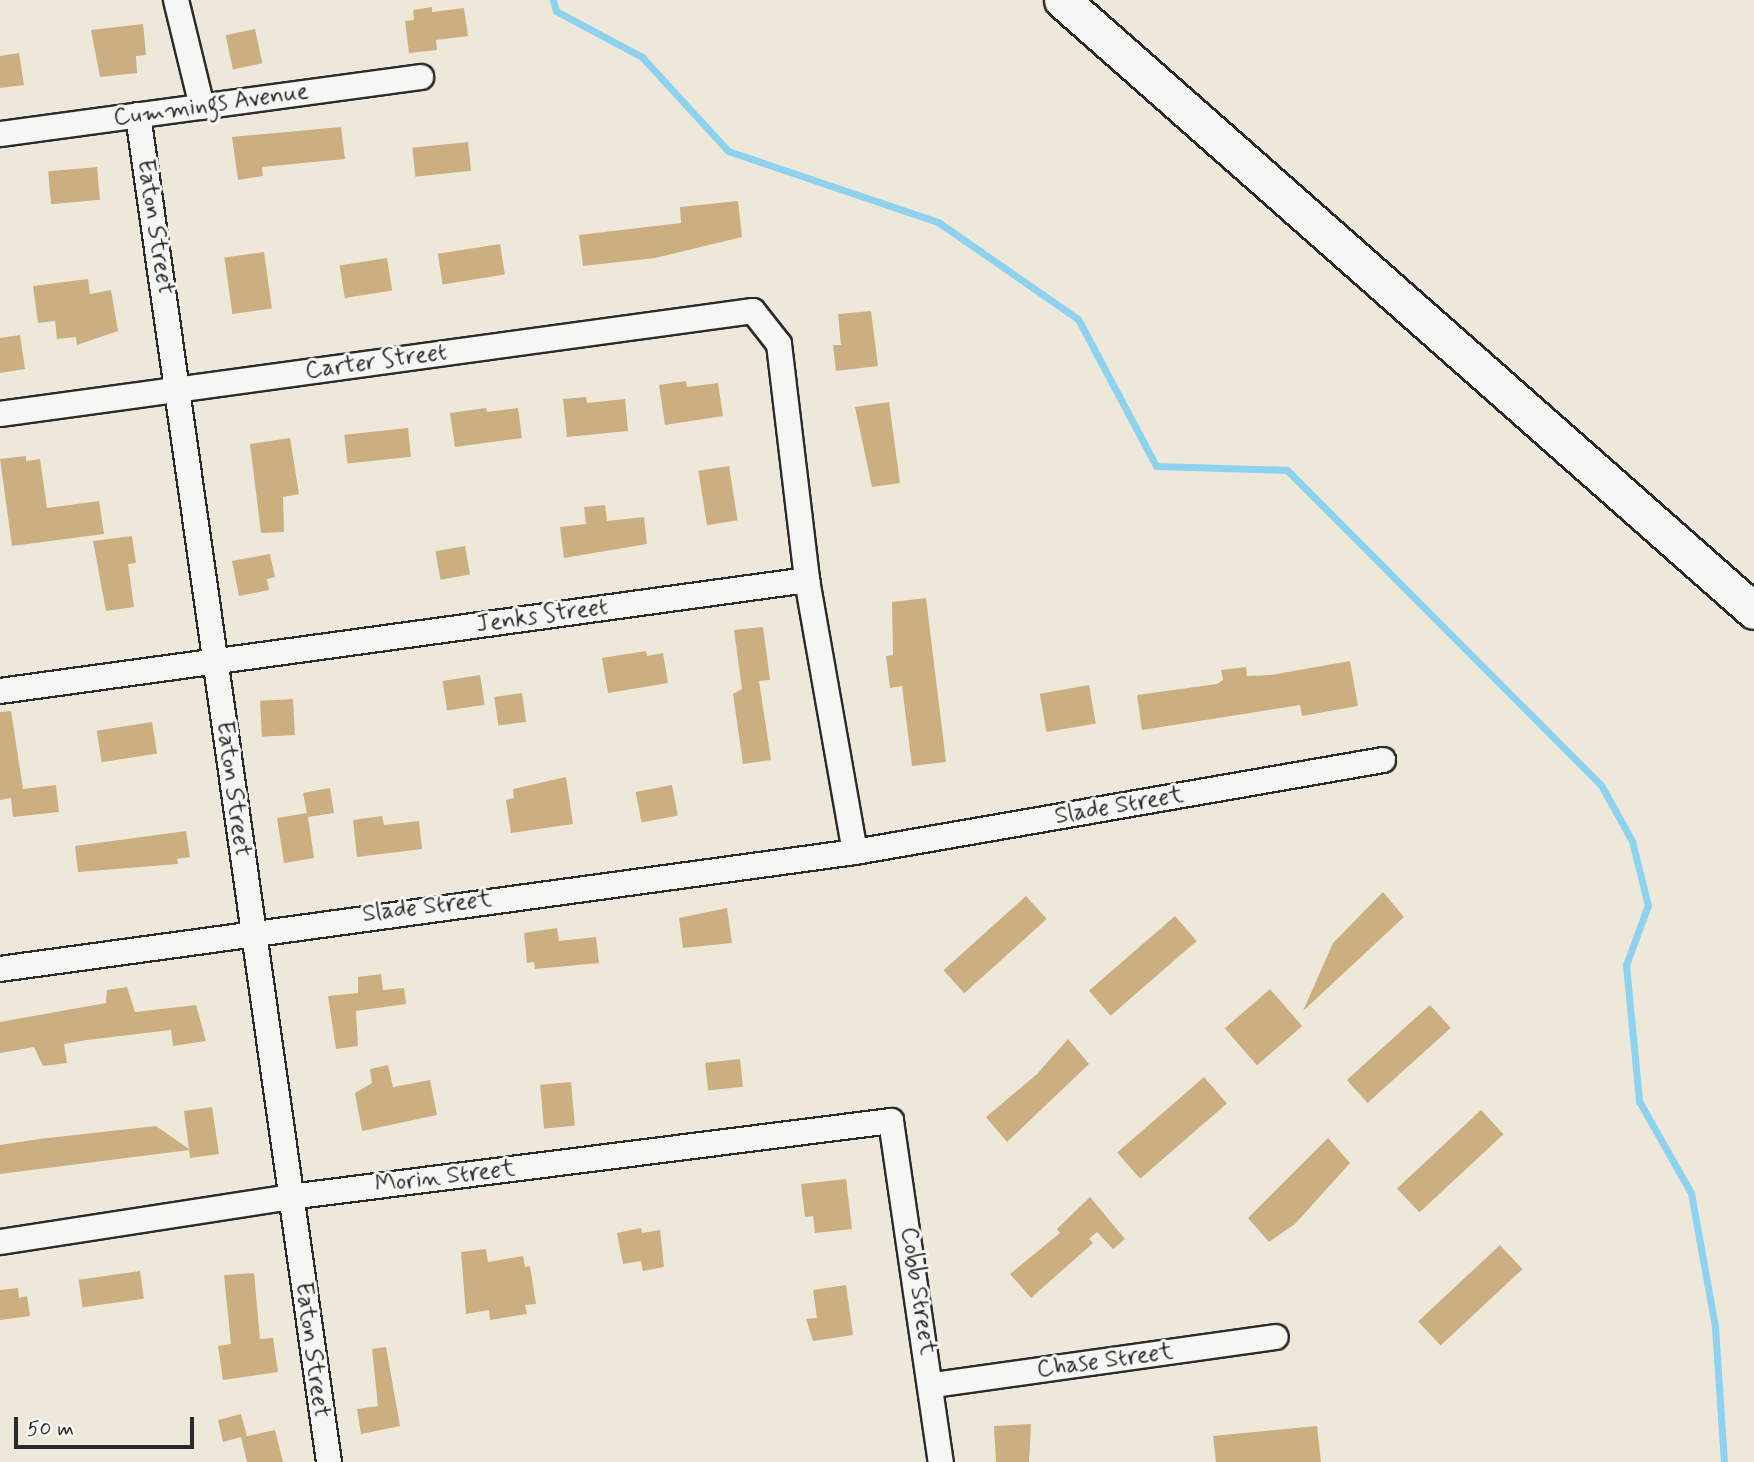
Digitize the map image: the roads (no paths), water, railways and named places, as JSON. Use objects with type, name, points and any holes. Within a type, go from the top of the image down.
[{"type":"main road","points":[[1062,0],[1754,611]]},
{"type":"street","points":[[176,0],[202,107]]},
{"type":"street","name":"Cummings Avenue","points":[[0,134],[421,77]]},
{"type":"street","name":"Eaton Street","points":[[138,115],[180,389],[215,661],[329,1462]]},
{"type":"street","name":"Carter Street","points":[[0,414],[753,311],[779,344],[807,580]]},
{"type":"street","points":[[807,580],[855,852]]},
{"type":"street","name":"Jenks Street","points":[[0,691],[807,580]]},
{"type":"street","name":"Slade Street","points":[[0,969],[254,930],[855,852],[1383,760]]},
{"type":"street","name":"Morin Street","points":[[0,1242],[290,1197],[891,1121]]},
{"type":"street","name":"Cobb Street","points":[[891,1121],[934,1385],[941,1462]]},
{"type":"street","name":"Chase Street","points":[[934,1385],[1276,1337]]},
{"type":"waterway","points":[[553,0],[556,11],[642,57],[728,151],[938,222],[1078,319],[1156,466],[1287,470],[1601,785],[1632,841],[1648,905],[1626,965],[1639,1101],[1691,1193],[1715,1327],[1724,1462]]}]
